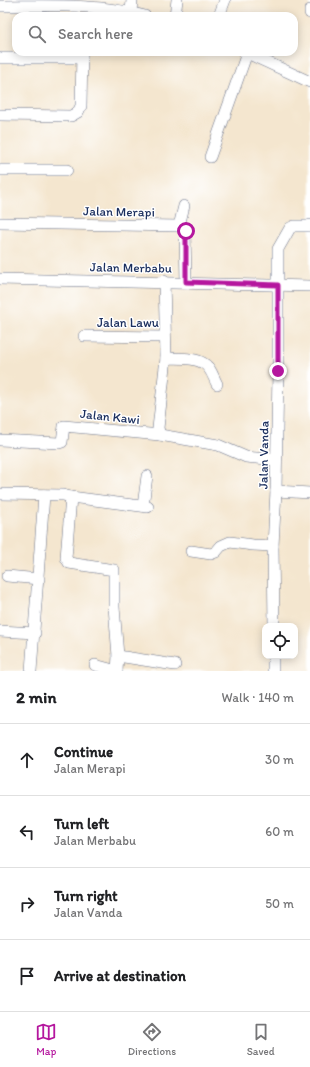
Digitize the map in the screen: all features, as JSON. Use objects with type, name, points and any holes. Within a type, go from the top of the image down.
[{"type":"street","points":[[0,6],[131,12],[132,0]]},
{"type":"street","points":[[176,12],[177,0]]},
{"type":"street","points":[[221,12],[225,0]]},
{"type":"street","points":[[0,58],[55,56]]},
{"type":"street","points":[[0,115],[71,116],[78,112],[82,101],[82,56]]},
{"type":"street","points":[[210,157],[245,56]]},
{"type":"street","points":[[255,56],[310,82]]},
{"type":"street","points":[[0,170],[67,170]]},
{"type":"street","points":[[184,206],[179,226],[186,231],[186,282]]},
{"type":"street","name":"Jalan Merapi","points":[[0,223],[179,226]]},
{"type":"street","name":"Jalan Vanda","points":[[274,623],[273,546],[276,491],[278,249],[290,228],[294,226],[310,225]]},
{"type":"street","name":"Jalan Merbabu","points":[[0,278],[310,286]]},
{"type":"street","name":"Jalan Lawu","points":[[84,336],[165,337],[164,282]]},
{"type":"street","points":[[165,337],[166,358],[158,428],[160,435],[218,445],[246,457],[276,460]]},
{"type":"street","points":[[166,358],[193,360],[203,363],[209,369],[217,384]]},
{"type":"street","name":"Jalan Kawi","points":[[0,440],[59,443],[62,442],[64,426],[160,435]]},
{"type":"street","points":[[0,494],[63,495],[145,506],[147,476]]},
{"type":"street","points":[[276,491],[310,493]]},
{"type":"street","points":[[31,671],[44,495]]},
{"type":"street","points":[[71,497],[67,561],[69,563],[114,570],[114,607],[118,656],[117,671],[95,665]]},
{"type":"street","points":[[191,551],[211,554],[216,552],[221,546],[230,542],[273,546]]},
{"type":"street","points":[[7,576],[39,578]]},
{"type":"street","points":[[0,631],[35,633]]},
{"type":"street","points":[[118,656],[175,666]]},
{"type":"street","points":[[273,659],[273,671]]},
{"type":"route","points":[[186,231],[186,282],[278,285],[278,371]]}]
